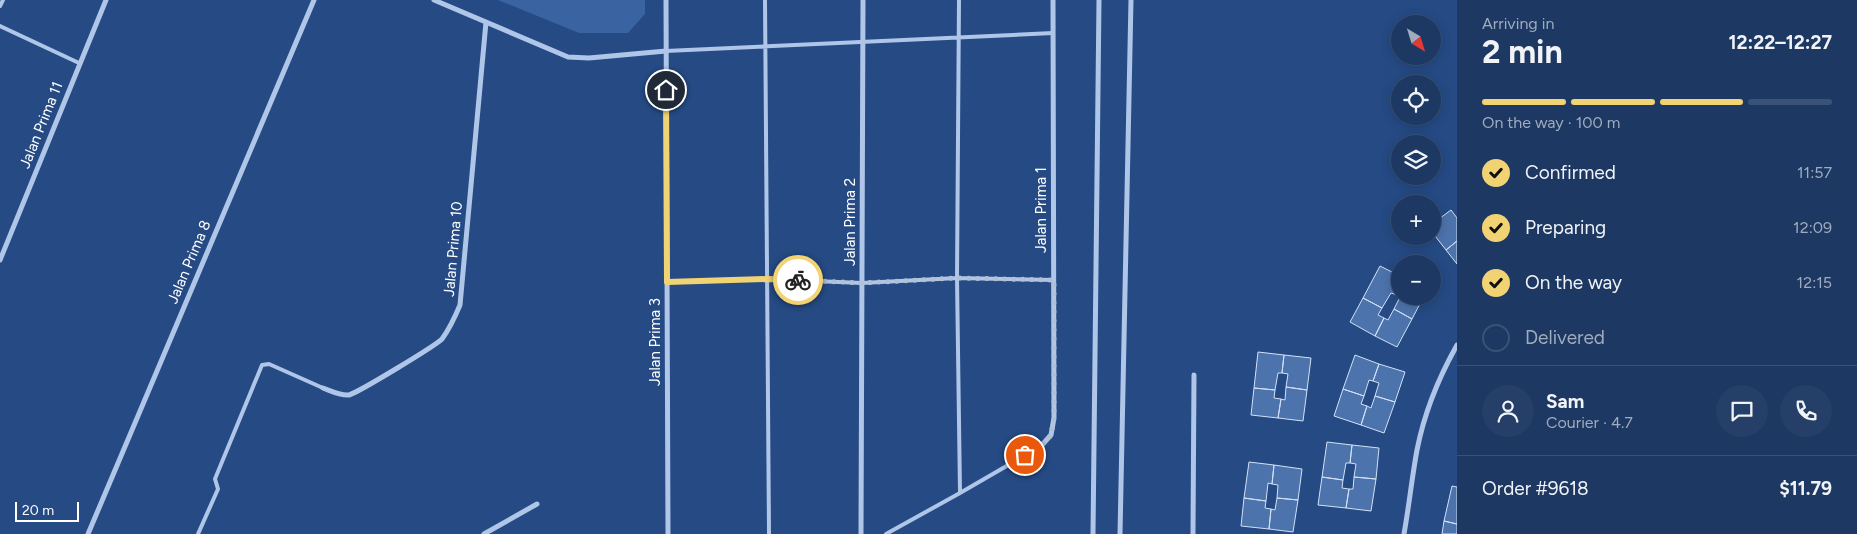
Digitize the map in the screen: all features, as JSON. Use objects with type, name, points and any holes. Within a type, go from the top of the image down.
[{"type":"street","name":"Jalan Prima 11","points":[[0,260],[106,0]]},
{"type":"street","name":"Jalan Prima 8","points":[[90,533],[314,0]]},
{"type":"street","points":[[434,0],[568,57],[578,59],[666,52]]},
{"type":"street","name":"Jalan Prima 3","points":[[666,0],[668,534]]},
{"type":"street","name":"Jalan Prima 2","points":[[861,534],[863,0]]},
{"type":"street","name":"Jalan Prima 1","points":[[1041,446],[1051,435],[1054,418],[1053,0]]},
{"type":"street","points":[[1093,534],[1098,0]]},
{"type":"street","points":[[1120,534],[1131,0]]},
{"type":"street","name":"Jalan Prima 10","points":[[323,388],[337,394],[348,395],[364,388],[440,340],[452,324],[460,305],[486,22]]},
{"type":"street","points":[[1404,534],[1417,448],[1433,398],[1444,370],[1457,345]]},
{"type":"street","points":[[1193,534],[1194,375]]},
{"type":"street","points":[[484,534],[537,504]]},
{"type":"lane","points":[[0,6],[3,0]]},
{"type":"lane","points":[[765,0],[769,534]]},
{"type":"lane","points":[[959,0],[957,278],[960,493]]},
{"type":"lane","points":[[0,26],[79,63]]},
{"type":"lane","points":[[666,52],[1053,33]]},
{"type":"lane","points":[[667,282],[768,279],[862,283],[957,278],[1054,280]]},
{"type":"lane","points":[[198,534],[218,489],[215,479],[216,474],[262,365],[269,364],[323,388]]},
{"type":"lane","points":[[886,534],[1041,446]]},
{"type":"shaded area","points":[[498,0],[645,0],[645,14],[628,33],[579,33]]},
{"type":"building","points":[[1451,210],[1457,218],[1457,241],[1446,250],[1441,244],[1441,217]]},
{"type":"building","points":[[1457,241],[1457,264],[1446,250]]},
{"type":"building","points":[[1380,266],[1391,272],[1391,293],[1382,308],[1363,298]]},
{"type":"building","points":[[1363,298],[1382,308],[1378,315],[1384,318],[1375,336],[1350,322]]},
{"type":"building","points":[[1396,305],[1419,305],[1412,319],[1394,309]]},
{"type":"building","points":[[1394,309],[1412,319],[1397,347],[1375,336],[1384,318],[1388,320]]},
{"type":"building","points":[[1258,352],[1284,355],[1282,373],[1278,373],[1275,390],[1254,388]]},
{"type":"building","points":[[1284,355],[1311,358],[1307,390],[1286,387],[1288,374],[1282,373]]},
{"type":"building","points":[[1355,355],[1379,364],[1373,381],[1369,380],[1364,396],[1343,389]]},
{"type":"building","points":[[1379,364],[1405,372],[1395,402],[1375,396],[1379,383],[1373,381]]},
{"type":"building","points":[[1286,387],[1307,390],[1303,421],[1278,418],[1281,399],[1285,400]]},
{"type":"building","points":[[1254,388],[1275,390],[1274,398],[1281,399],[1278,418],[1251,415]]},
{"type":"building","points":[[1343,389],[1364,396],[1361,404],[1367,406],[1361,425],[1334,416]]},
{"type":"building","points":[[1375,396],[1395,402],[1384,433],[1361,425],[1367,406],[1371,408]]},
{"type":"building","points":[[1327,442],[1352,445],[1350,463],[1346,463],[1343,480],[1322,477]]},
{"type":"building","points":[[1352,445],[1379,448],[1376,479],[1354,477],[1356,464],[1350,463]]},
{"type":"building","points":[[1249,462],[1274,465],[1272,484],[1268,483],[1266,501],[1244,498]]},
{"type":"building","points":[[1274,465],[1302,469],[1298,500],[1277,498],[1278,485],[1272,484]]},
{"type":"building","points":[[1322,477],[1343,480],[1342,488],[1349,489],[1346,508],[1318,505]]},
{"type":"building","points":[[1354,477],[1376,479],[1371,511],[1346,508],[1349,489],[1353,489]]},
{"type":"building","points":[[1452,486],[1457,487],[1457,524],[1444,521]]},
{"type":"building","points":[[1244,498],[1266,501],[1265,508],[1271,509],[1269,529],[1241,526]]},
{"type":"building","points":[[1277,498],[1298,500],[1293,532],[1269,529],[1271,509],[1275,510]]},
{"type":"building","points":[[1444,521],[1457,524],[1457,534],[1442,534]]},
{"type":"way so far","points":[[798,280],[862,283],[957,278],[1054,280],[1054,418],[1051,435],[1041,446],[1025,455]]},
{"type":"route","points":[[666,90],[667,282],[798,280]]}]
